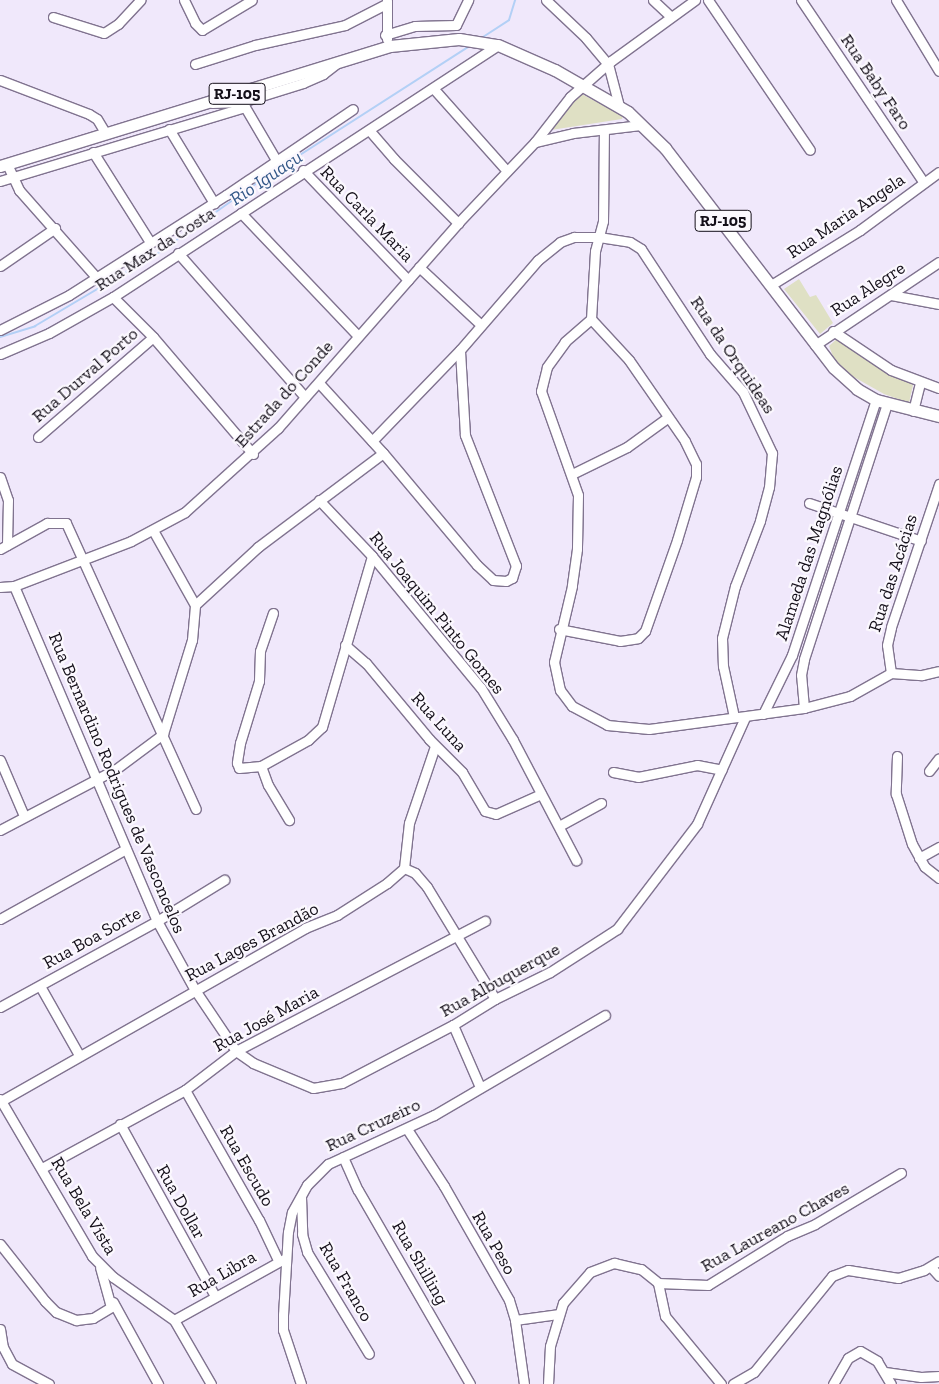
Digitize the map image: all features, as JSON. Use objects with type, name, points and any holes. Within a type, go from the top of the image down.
[{"type":"main road","name":"RJ-105","points":[[3,165],[210,103],[390,46],[424,40],[487,43],[584,85],[619,106],[642,125],[664,148],[771,285],[815,345],[851,384],[876,400],[913,411],[939,416]]},
{"type":"street","points":[[53,17],[97,32],[109,32],[140,0]]},
{"type":"street","points":[[184,0],[195,23],[202,30],[252,0]]},
{"type":"street","points":[[385,35],[415,26],[456,25],[468,0]]},
{"type":"street","points":[[546,0],[586,38],[608,64],[619,106]]},
{"type":"street","points":[[653,0],[670,16]]},
{"type":"street","name":"Estrada do Conde","points":[[0,587],[14,586],[81,558],[154,532],[185,512],[253,454],[458,223],[506,170],[535,142],[584,85],[670,16],[695,0]]},
{"type":"street","points":[[708,0],[810,150]]},
{"type":"street","name":"Rua Baby Faro","points":[[801,0],[924,183]]},
{"type":"street","points":[[896,0],[939,71]]},
{"type":"street","points":[[195,64],[255,45],[345,24],[386,2],[385,35],[390,46]]},
{"type":"street","name":"Rua Max da Costa","points":[[0,354],[49,333],[113,297],[303,170],[433,88],[487,43]]},
{"type":"street","points":[[0,181],[169,130],[243,104],[315,78],[338,62]]},
{"type":"street","points":[[0,80],[89,114],[97,119],[106,134]]},
{"type":"street","points":[[433,88],[506,170]]},
{"type":"street","points":[[210,103],[243,104]]},
{"type":"street","points":[[243,104],[276,160]]},
{"type":"street","name":"Rua Max da Costa","points":[[0,330],[70,295],[150,242],[214,203],[353,109]]},
{"type":"street","points":[[535,142],[642,125]]},
{"type":"street","points":[[169,130],[214,203]]},
{"type":"street","points":[[369,130],[394,159],[458,223]]},
{"type":"street","points":[[604,130],[603,221],[595,251],[591,319],[565,342],[547,367],[541,391],[578,495],[577,549],[572,586],[559,629],[554,662],[560,690],[572,706],[607,725],[649,729],[804,708],[850,696],[891,673],[922,675],[939,671]]},
{"type":"street","points":[[93,152],[150,242]]},
{"type":"street","points":[[3,165],[11,178],[96,277]]},
{"type":"street","name":"Rua Carla Maria","points":[[303,170],[408,280]]},
{"type":"street","name":"Rua Maria Angela","points":[[771,285],[860,230],[939,172]]},
{"type":"street","points":[[241,213],[358,336]]},
{"type":"street","points":[[0,265],[55,228]]},
{"type":"street","name":"Rua da Orquideas","points":[[372,441],[460,350],[523,276],[556,245],[574,236],[599,237],[630,242],[641,249],[651,261],[710,354],[743,392],[772,453],[769,487],[760,521],[735,586],[722,638],[723,666],[734,717]]},
{"type":"street","points":[[178,252],[305,397]]},
{"type":"street","name":"Rua Alegre","points":[[815,345],[833,331],[939,262]]},
{"type":"street","points":[[419,267],[481,325]]},
{"type":"street","points":[[891,295],[939,304]]},
{"type":"street","points":[[113,297],[153,337],[253,454]]},
{"type":"street","points":[[559,629],[630,642],[644,631],[692,496],[696,476],[692,452],[629,360],[591,319]]},
{"type":"street","points":[[833,331],[892,370],[920,383],[939,388]]},
{"type":"street","name":"Rua Durval Porto","points":[[38,438],[153,337]]},
{"type":"street","points":[[318,383],[383,453],[487,576],[499,582],[512,578],[516,566],[514,556],[466,435],[460,350]]},
{"type":"street","points":[[913,411],[920,383]]},
{"type":"street","name":"Alameda das Magnólias","points":[[764,714],[792,655],[840,516],[876,400]]},
{"type":"street","name":"Alameda das Magnólias","points":[[804,708],[801,668],[887,404]]},
{"type":"street","points":[[572,474],[627,447],[667,418]]},
{"type":"street","points":[[195,605],[258,547],[383,453]]},
{"type":"street","points":[[0,477],[8,500],[3,547]]},
{"type":"street","name":"Rua das Acácias","points":[[891,673],[887,645],[891,627],[939,484]]},
{"type":"street","name":"Rua Joaquim Pinto Gomes","points":[[319,500],[372,556],[481,688],[560,826],[576,860]]},
{"type":"street","points":[[809,503],[840,516],[921,541]]},
{"type":"street","points":[[3,547],[47,523],[66,523],[196,809]]},
{"type":"street","points":[[0,830],[116,769],[163,734],[192,640],[195,605],[154,532]]},
{"type":"street","points":[[273,613],[260,651],[259,681],[248,711],[237,763],[244,769],[261,766],[308,740],[322,727],[372,556]]},
{"type":"street","points":[[817,584],[827,587]]},
{"type":"street","name":"Rua Bernardino Rodrigues de Vasconcelos","points":[[14,586],[157,921],[195,990]]},
{"type":"street","name":"Rua Luna","points":[[345,645],[366,663],[435,746],[462,772],[485,811],[496,814],[541,794]]},
{"type":"street","name":"Rua Albuquerque","points":[[195,990],[236,1051],[253,1063],[313,1088],[326,1088],[342,1083],[453,1025],[495,999],[550,972],[598,944],[616,928],[697,824],[745,717]]},
{"type":"street","points":[[435,746],[409,823],[404,868],[420,878],[495,999]]},
{"type":"street","points":[[897,756],[896,794],[920,858],[939,878]]},
{"type":"street","points":[[929,772],[939,758]]},
{"type":"street","points":[[0,760],[24,816]]},
{"type":"street","points":[[613,772],[638,777],[697,765],[722,770]]},
{"type":"street","points":[[261,766],[268,784],[289,820]]},
{"type":"street","points":[[560,826],[600,803]]},
{"type":"street","points":[[920,858],[939,847]]},
{"type":"street","points":[[0,919],[126,849]]},
{"type":"street","name":"Rua Lages Brandão","points":[[1,1100],[305,928],[337,915],[376,892],[404,868]]},
{"type":"street","name":"Rua Boa Sorte","points":[[0,1007],[157,921],[224,880]]},
{"type":"street","name":"Rua José Maria","points":[[42,1168],[185,1090],[236,1051],[485,921]]},
{"type":"street","points":[[40,986],[79,1055]]},
{"type":"street","name":"Rua Cruzeiro","points":[[302,1384],[283,1330],[282,1259],[292,1212],[301,1193],[319,1171],[407,1129],[605,1015]]},
{"type":"street","points":[[453,1025],[480,1086]]},
{"type":"street","name":"Rua Escudo","points":[[185,1090],[282,1259]]},
{"type":"street","name":"Rua Bela Vista","points":[[1,1100],[100,1266],[174,1320],[211,1384]]},
{"type":"street","name":"Rua Dollar","points":[[120,1124],[214,1296]]},
{"type":"street","name":"Rua Peso","points":[[407,1129],[444,1186],[508,1300],[515,1320],[524,1384]]},
{"type":"street","name":"Rua Shilling","points":[[343,1158],[358,1190],[470,1384]]},
{"type":"street","name":"Rua Laureano Chaves","points":[[658,1283],[708,1285],[780,1241],[815,1224],[902,1173]]},
{"type":"street","name":"Rua Franco","points":[[301,1193],[301,1219],[307,1252],[369,1354]]},
{"type":"street","points":[[0,1244],[56,1312],[85,1320],[108,1310],[113,1302]]},
{"type":"street","name":"Rua Libra","points":[[174,1320],[282,1259]]},
{"type":"street","points":[[733,1384],[754,1372],[832,1276],[848,1270],[898,1278],[931,1267],[939,1261]]},
{"type":"street","points":[[548,1384],[550,1346],[558,1314],[580,1283],[602,1266],[631,1265],[658,1283],[665,1316],[721,1384]]},
{"type":"street","points":[[100,1266],[113,1302],[158,1384]]},
{"type":"street","points":[[931,1267],[939,1276]]},
{"type":"street","points":[[515,1320],[558,1314]]},
{"type":"street","points":[[0,1329],[1,1348],[12,1364],[19,1370],[49,1384]]},
{"type":"street","points":[[833,1384],[848,1358],[860,1352],[869,1353],[885,1372],[891,1384]]},
{"type":"street","points":[[885,1372],[921,1378],[939,1376]]},
{"type":"green space","points":[[578,92],[623,116],[622,119],[551,130],[550,124]]},
{"type":"green space","points":[[799,279],[810,297],[816,295],[833,323],[820,334],[784,289]]},
{"type":"green space","points":[[838,338],[913,385],[909,403],[884,394],[852,376],[834,359],[829,346]]},
{"type":"waterway","name":"Rio Iguaçu","points":[[483,37],[509,20],[515,0]]},
{"type":"waterway","name":"Rio Iguaçu","points":[[0,337],[35,326],[158,253],[264,178],[470,46]]}]
